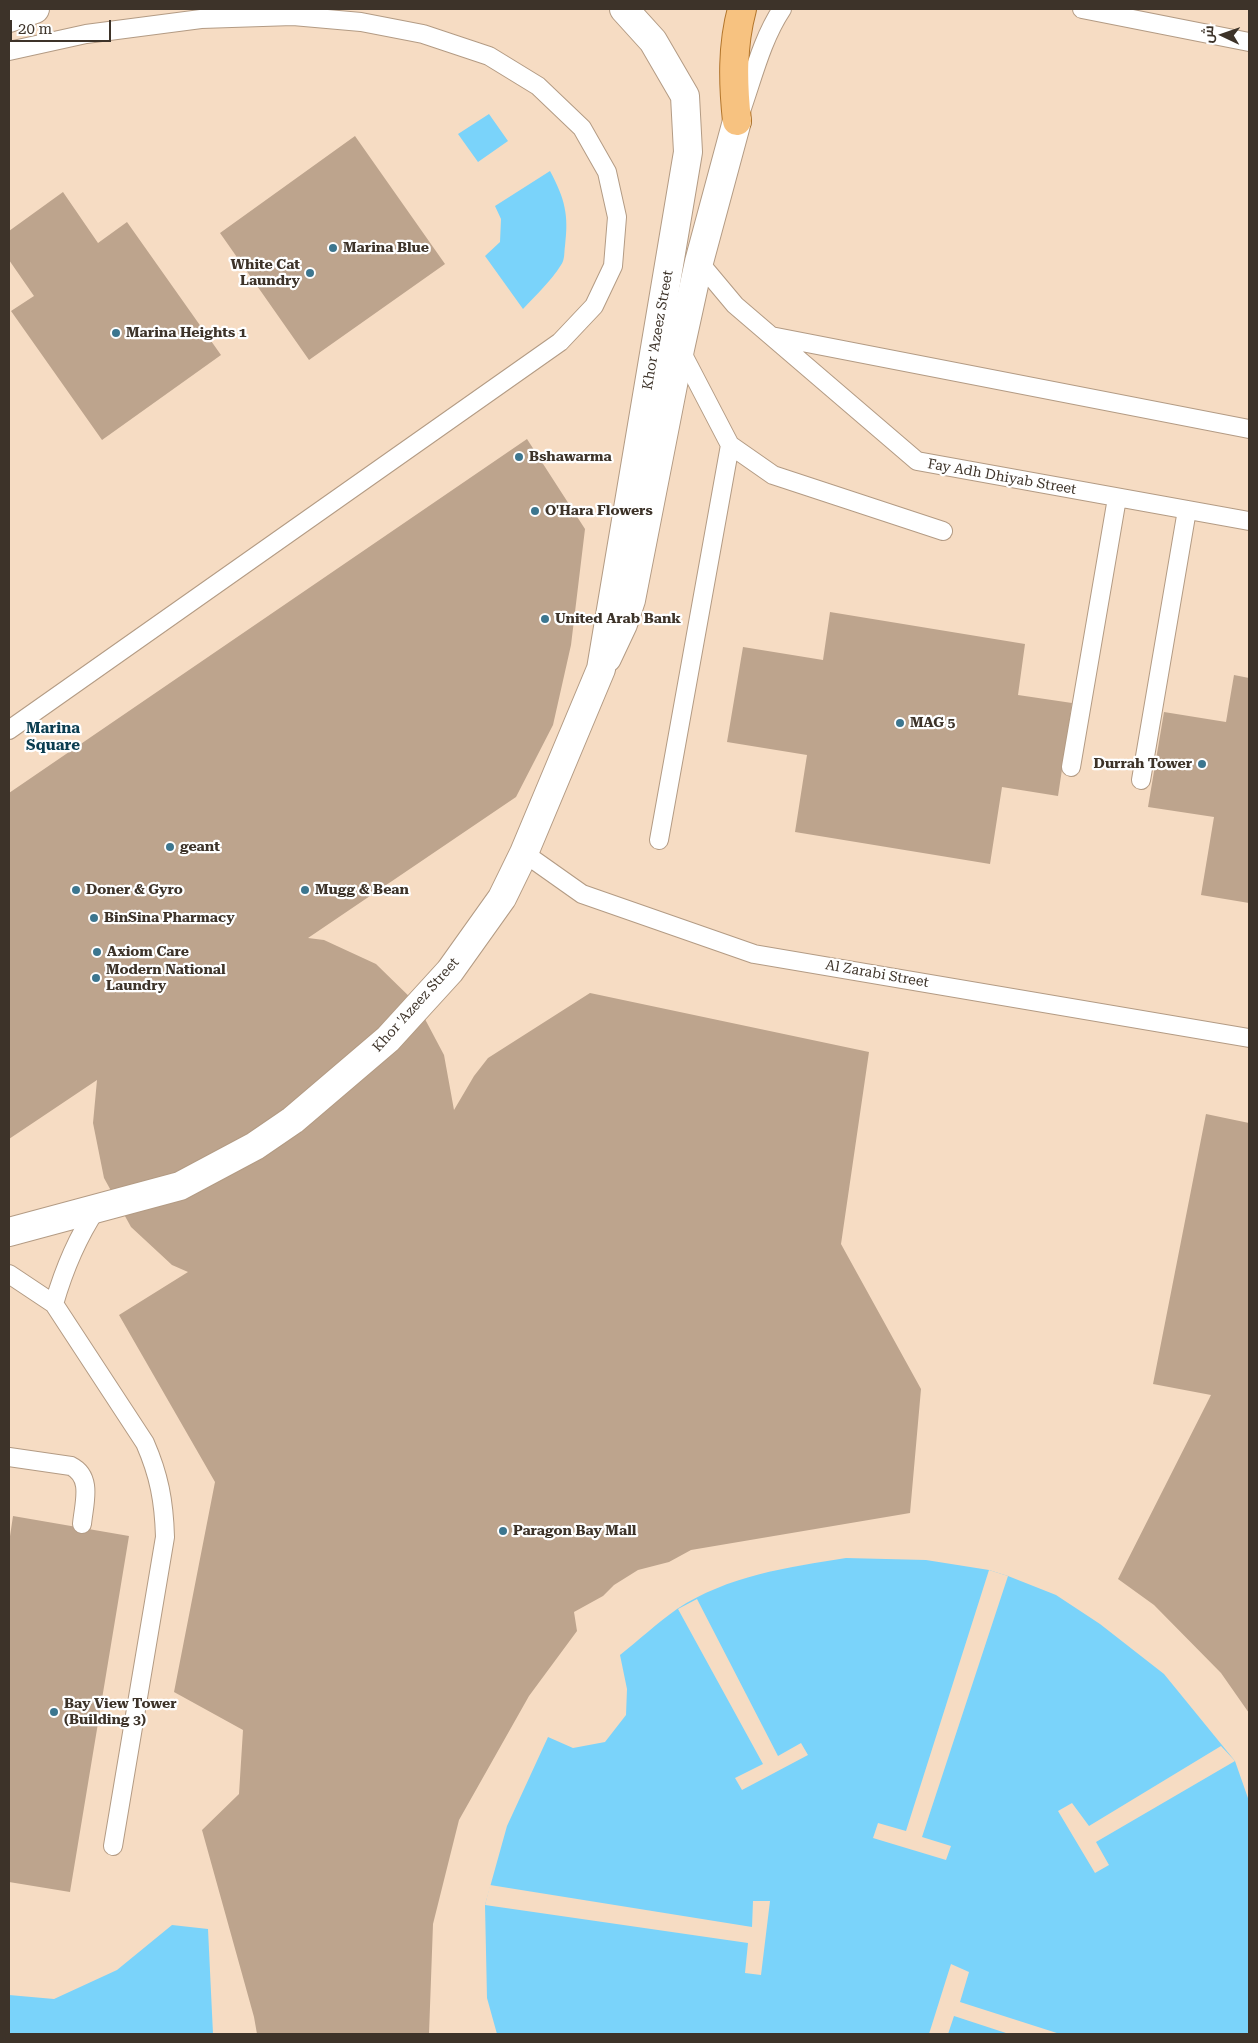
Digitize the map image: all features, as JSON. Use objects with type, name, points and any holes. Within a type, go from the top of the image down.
[{"type":"main road","points":[[737,121],[734,56],[742,9]]},
{"type":"street","points":[[9,18],[35,9]]},
{"type":"street","name":"Khor 'Azeez Street","points":[[601,668],[688,152],[685,96],[653,41],[624,9]]},
{"type":"street","name":"Khor 'Azeez Street","points":[[9,1232],[180,1186],[255,1146],[293,1120],[388,1039],[450,971],[502,898],[524,853],[601,668],[613,647],[631,600],[680,348],[700,262],[737,121]]},
{"type":"lane","points":[[737,121],[766,41],[782,9]]},
{"type":"lane","points":[[1082,9],[1249,42]]},
{"type":"lane","points":[[9,52],[86,34],[201,19],[293,16],[361,22],[423,34],[489,56],[538,86],[582,128],[607,172],[617,217],[613,266],[594,306],[560,342],[9,730]]},
{"type":"lane","name":"Fay Adh Dhiyab Street","points":[[700,262],[735,305],[917,461],[1249,521]]},
{"type":"lane","name":"Fay Adh Dhiyab Street","points":[[770,335],[1249,428]]},
{"type":"lane","points":[[680,348],[730,445],[773,475],[943,531]]},
{"type":"lane","points":[[658,840],[730,445]]},
{"type":"lane","points":[[1071,767],[1117,498]]},
{"type":"lane","points":[[1141,780],[1187,510]]},
{"type":"lane","name":"Al Zarabi Street","points":[[524,853],[582,894],[754,954],[1249,1038]]},
{"type":"lane","points":[[54,1304],[71,1254],[82,1230],[97,1208]]},
{"type":"lane","points":[[9,1274],[54,1304],[145,1443],[159,1480],[164,1512],[165,1537],[113,1846]]},
{"type":"lane","points":[[9,1457],[71,1466],[78,1470],[86,1483],[82,1524]]},
{"type":"water","points":[[489,114],[508,141],[478,162],[458,134]]},
{"type":"water","points":[[550,171],[565,207],[566,235],[564,258],[553,277],[523,309],[485,256],[500,242],[501,219],[495,206]]},
{"type":"water","points":[[846,1558],[926,1560],[989,1570],[1008,1576],[1056,1595],[1100,1624],[1164,1674],[1235,1761],[1249,1801],[1249,2034],[497,2034],[487,1998],[485,1905],[507,1826],[548,1737],[573,1748],[605,1742],[626,1715],[627,1689],[620,1655],[677,1609],[716,1588],[759,1574]]},
{"type":"water","points":[[172,1925],[208,1929],[213,2034],[9,2034],[9,1995],[54,1999],[117,1970]]},
{"type":"pier","points":[[989,1570],[1008,1576],[922,1837],[951,1846],[946,1860],[873,1838],[878,1823],[906,1831]]},
{"type":"pier","points":[[697,1599],[778,1756],[801,1743],[808,1755],[742,1790],[735,1778],[763,1764],[678,1609]]},
{"type":"pier","points":[[1221,1746],[1235,1761],[1096,1842],[1109,1865],[1095,1873],[1058,1811],[1072,1803],[1089,1826]]},
{"type":"pier","points":[[490,1885],[752,1927],[753,1901],[770,1901],[761,1975],[745,1973],[748,1943],[485,1905]]},
{"type":"pier","points":[[951,1964],[969,1972],[960,2002],[1060,2034],[1009,2034],[954,2016],[948,2034],[929,2034]]},
{"type":"building","name":"Marina Blue","points":[[355,136],[445,264],[309,360],[220,233]]},
{"type":"building","name":"Marina Heights 1","points":[[63,192],[98,243],[127,222],[221,355],[102,440],[11,311],[34,296],[9,260],[9,231]]},
{"type":"building","name":"Paragon Bay Mall","points":[[527,439],[585,529],[571,645],[553,725],[516,797],[308,938],[324,940],[376,964],[417,1004],[444,1055],[454,1110],[474,1076],[488,1058],[590,993],[869,1052],[841,1244],[921,1389],[910,1513],[691,1550],[669,1562],[638,1570],[614,1585],[603,1596],[574,1612],[577,1631],[529,1696],[459,1820],[433,1924],[429,2034],[257,2034],[254,2017],[202,1830],[239,1794],[243,1730],[174,1692],[215,1482],[119,1315],[188,1272],[172,1265],[131,1227],[104,1178],[93,1123],[97,1080],[9,1139],[9,793]]},
{"type":"building","name":"MAG 5","points":[[830,612],[1025,644],[1018,695],[1072,703],[1058,796],[1002,787],[990,864],[795,832],[807,755],[727,742],[743,647],[823,660]]},
{"type":"building","name":"Durrah Tower","points":[[1234,675],[1249,678],[1249,903],[1201,895],[1214,817],[1148,807],[1164,712],[1226,722]]},
{"type":"building","points":[[1206,1114],[1249,1123],[1249,1713],[1221,1673],[1154,1605],[1118,1579],[1211,1395],[1153,1384]]},
{"type":"building","name":"Bay View Tower (Building 3)","points":[[13,1516],[129,1536],[70,1892],[9,1882],[9,1543]]},
{"type":"place","name":"Marina Blue","points":[[333,248]]},
{"type":"place","name":"White Cat Laundry","points":[[310,273]]},
{"type":"place","name":"Marina Heights 1","points":[[116,333]]},
{"type":"place","name":"Bshawarma","points":[[519,457]]},
{"type":"place","name":"O'Hara Flowers","points":[[535,511]]},
{"type":"place","name":"United Arab Bank","points":[[545,619]]},
{"type":"place","name":"MAG 5","points":[[900,723]]},
{"type":"place","name":"Durrah Tower","points":[[1202,764]]},
{"type":"place","name":"geant","points":[[170,847]]},
{"type":"place","name":"Doner & Gyro","points":[[76,890]]},
{"type":"place","name":"Mugg & Bean","points":[[305,890]]},
{"type":"place","name":"BinSina Pharmacy","points":[[94,918]]},
{"type":"place","name":"Axiom Care","points":[[97,952]]},
{"type":"place","name":"Modern National Laundry","points":[[96,978]]},
{"type":"place","name":"Paragon Bay Mall","points":[[503,1531]]},
{"type":"place","name":"Bay View Tower (Building 3)","points":[[54,1712]]},
{"type":"district","name":"Marina Square","points":[[53,738]]}]
